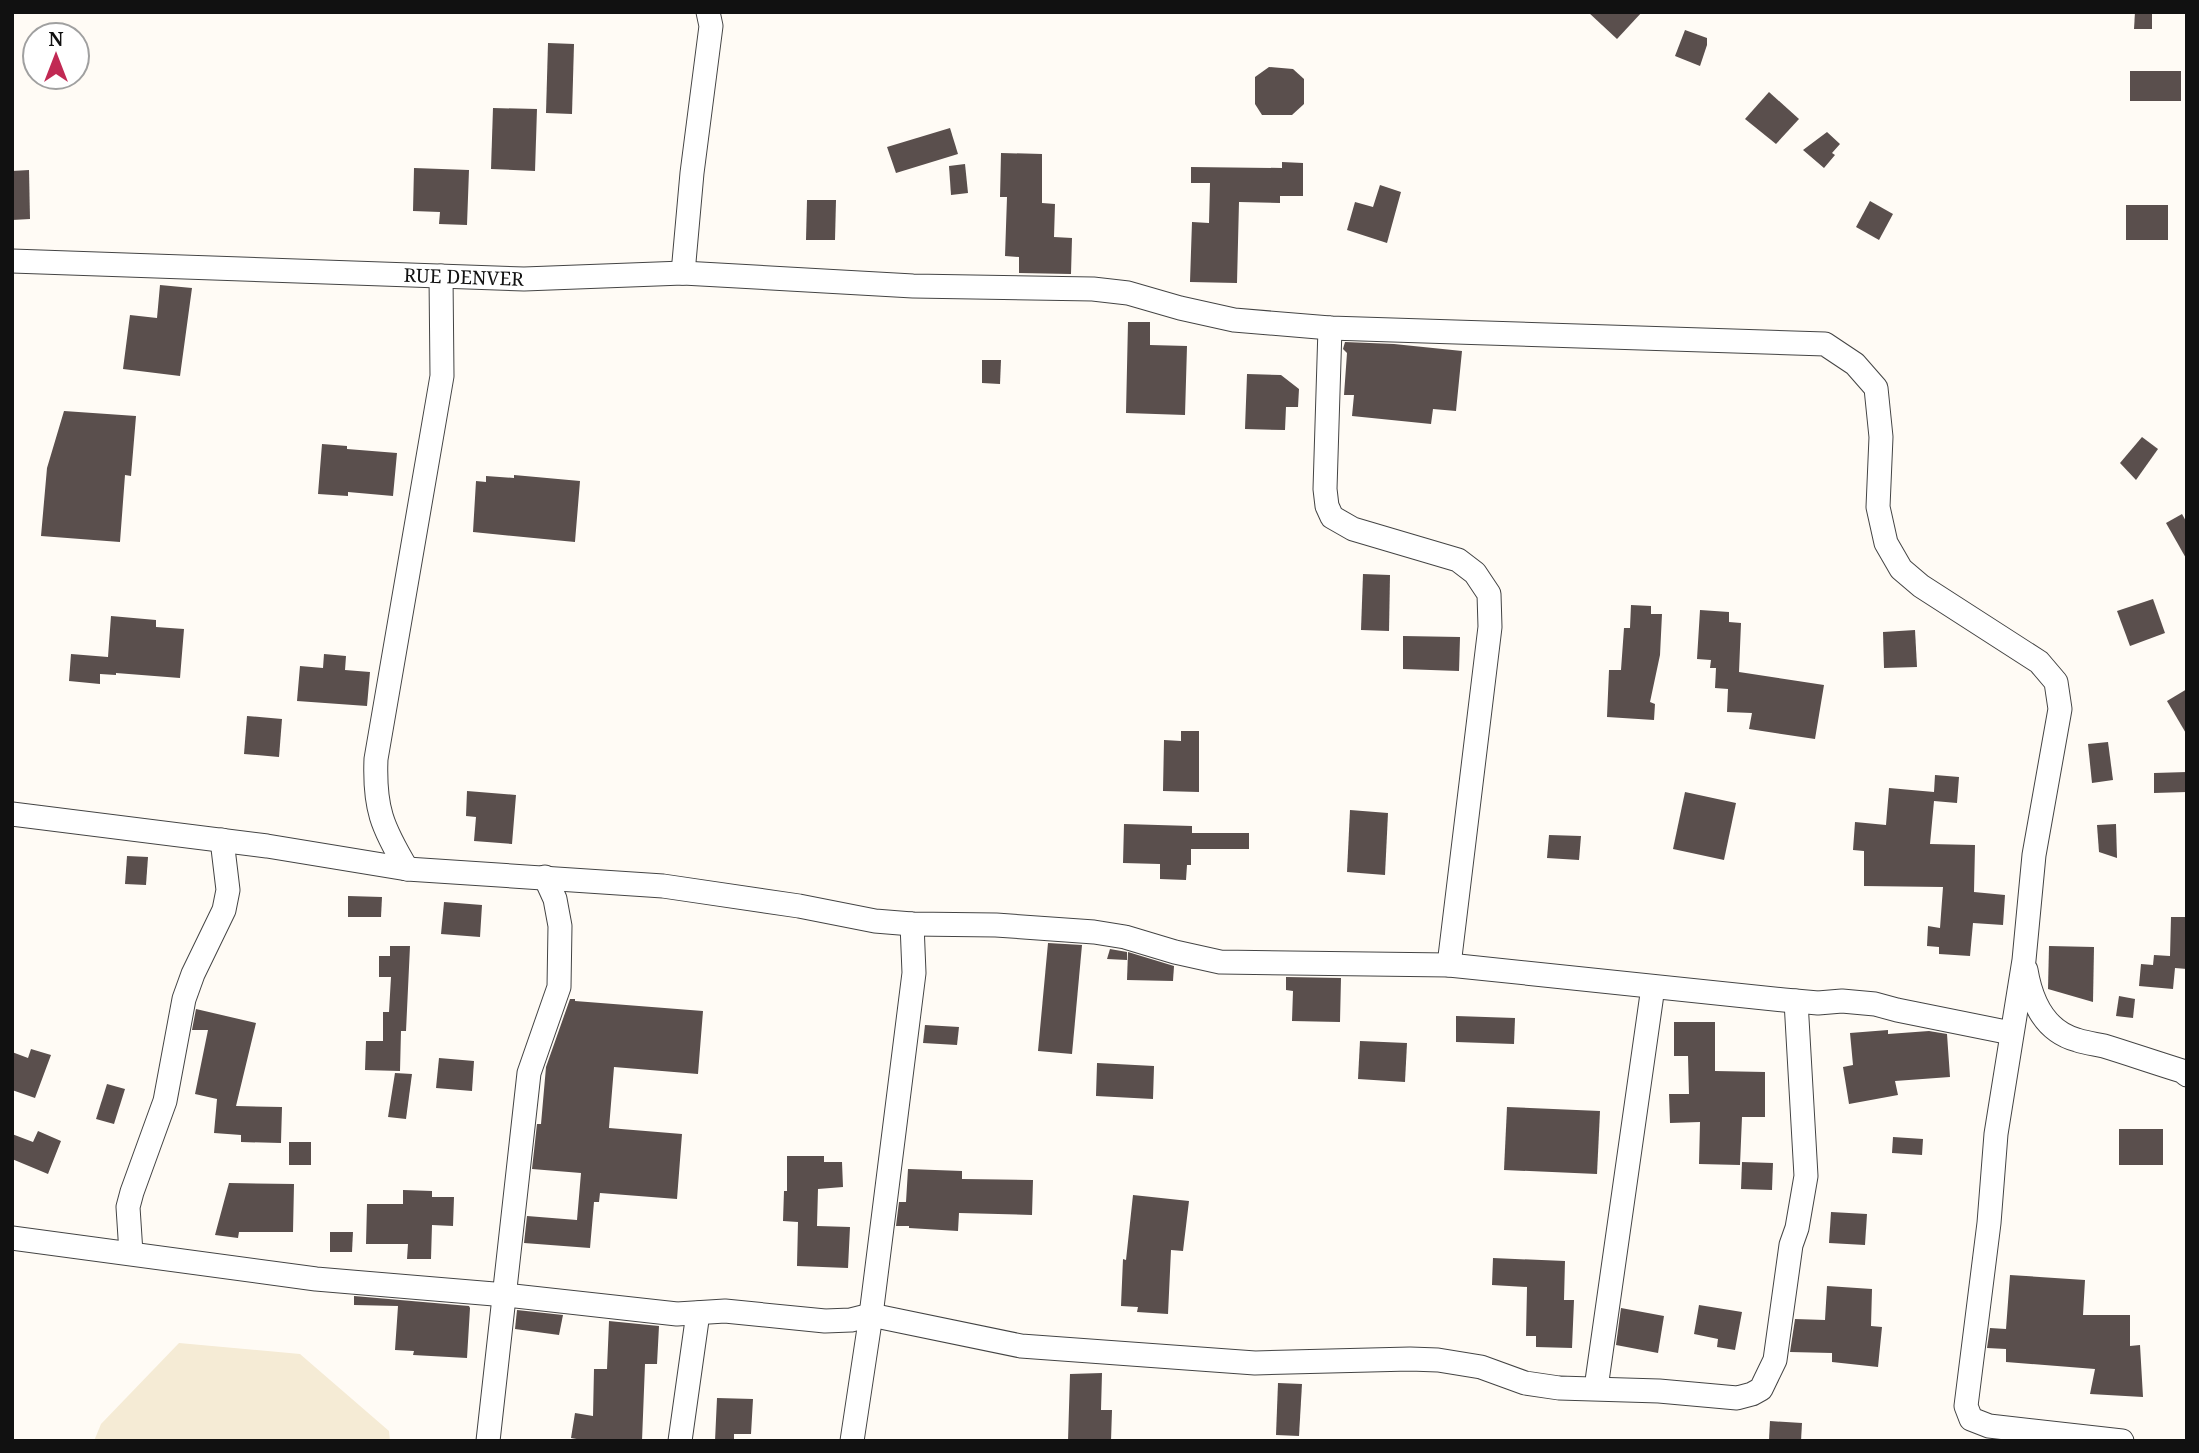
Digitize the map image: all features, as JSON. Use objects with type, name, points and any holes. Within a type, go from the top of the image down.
[{"type":"street","points":[[683,273],[692,173],[711,26],[708,12]]},
{"type":"street","name":"RUE DENVER","points":[[12,261],[524,279],[683,273],[913,286],[1093,289],[1128,293],[1234,320],[1330,328],[1825,344],[1855,364],[1876,388],[1881,437],[1878,507],[1886,543],[1901,569],[1921,586],[2039,662],[2056,682],[2060,709],[2034,855],[2024,960]]},
{"type":"street","points":[[407,869],[380,818],[375,788],[376,759],[442,376],[441,276]]},
{"type":"street","points":[[1330,328],[1325,489],[1327,506],[1332,517],[1353,529],[1458,560],[1475,573],[1489,594],[1490,627],[1449,965]]},
{"type":"street","points":[[12,814],[222,840],[407,869],[663,886],[799,906],[875,921],[1094,932],[1125,937],[1175,953],[1220,962],[1449,965],[1818,1003],[1842,1001],[1875,1004],[2011,1033]]},
{"type":"street","points":[[131,1253],[128,1208],[165,1101],[184,999],[224,910],[228,891],[222,840]]},
{"type":"street","points":[[488,1441],[529,1073],[559,987],[561,926],[555,899],[545,877]]},
{"type":"street","points":[[852,1441],[915,973],[912,924]]},
{"type":"street","points":[[2024,960],[1996,1134],[1989,1223],[1967,1413],[1971,1419],[1989,1426],[2122,1441]]},
{"type":"street","points":[[2024,960],[2030,992],[2037,1009],[2052,1027],[2074,1040],[2112,1049],[2187,1074]]},
{"type":"street","points":[[1596,1388],[1654,987]]},
{"type":"street","points":[[12,1238],[316,1279],[506,1295],[677,1314],[725,1311],[825,1321],[851,1320],[871,1315],[1021,1346],[1255,1363],[1438,1360],[1481,1367],[1525,1383],[1559,1388],[1737,1398],[1761,1389],[1775,1360],[1791,1245],[1797,1228],[1806,1176],[1797,1001]]},
{"type":"street","points":[[680,1441],[698,1313]]},
{"type":"shaded area","points":[[179,1343],[300,1354],[389,1431],[390,1441],[94,1441],[101,1424]]},
{"type":"building","points":[[1588,12],[1642,12],[1617,39]]},
{"type":"building","points":[[2135,12],[2152,12],[2152,29],[2134,29]]},
{"type":"building","points":[[1685,30],[1707,38],[1700,66],[1675,56]]},
{"type":"building","points":[[548,43],[574,44],[572,114],[546,113]]},
{"type":"building","points":[[1269,67],[1293,69],[1304,79],[1304,104],[1292,115],[1262,115],[1255,104],[1255,77]]},
{"type":"building","points":[[2130,71],[2181,71],[2181,101],[2130,101]]},
{"type":"building","points":[[1769,92],[1799,119],[1776,144],[1745,119]]},
{"type":"building","points":[[493,108],[537,109],[535,171],[491,169]]},
{"type":"building","points":[[950,128],[958,154],[896,173],[887,147]]},
{"type":"building","points":[[1827,132],[1840,144],[1824,168],[1803,150]]},
{"type":"building","points":[[1001,153],[1042,154],[1042,203],[1055,204],[1054,237],[1072,238],[1071,274],[1019,273],[1019,257],[1005,256],[1007,197],[1000,197]]},
{"type":"building","points":[[1282,162],[1303,163],[1303,196],[1280,196],[1280,203],[1239,202],[1237,283],[1190,282],[1192,222],[1209,223],[1210,183],[1191,183],[1191,167],[1282,168]]},
{"type":"building","points":[[965,164],[968,193],[951,195],[949,166]]},
{"type":"building","points":[[414,168],[469,170],[467,225],[439,224],[440,212],[413,211]]},
{"type":"building","points":[[29,170],[30,219],[12,220],[12,171]]},
{"type":"building","points":[[1380,185],[1401,192],[1387,243],[1347,230],[1355,202],[1373,207]]},
{"type":"building","points":[[807,200],[836,200],[835,240],[806,240]]},
{"type":"building","points":[[1870,201],[1893,214],[1879,240],[1856,227]]},
{"type":"building","points":[[2126,205],[2168,205],[2168,240],[2126,240]]},
{"type":"building","points":[[160,285],[192,288],[180,376],[123,369],[130,315],[157,318]]},
{"type":"building","points":[[1128,322],[1150,322],[1150,345],[1187,346],[1185,415],[1126,413]]},
{"type":"building","points":[[1345,342],[1462,351],[1456,411],[1433,409],[1431,424],[1352,416],[1354,395],[1344,395],[1347,353],[1343,349]]},
{"type":"building","points":[[982,360],[1001,360],[1000,384],[982,383]]},
{"type":"building","points":[[1247,374],[1281,375],[1299,389],[1298,407],[1286,407],[1285,430],[1245,429]]},
{"type":"building","points":[[64,411],[136,416],[131,476],[125,475],[120,542],[41,536],[47,468]]},
{"type":"building","points":[[2142,437],[2158,449],[2136,480],[2120,463]]},
{"type":"building","points":[[322,444],[397,453],[393,496],[348,492],[348,496],[318,494]]},
{"type":"building","points":[[514,475],[580,481],[575,542],[473,532],[476,481],[486,482],[486,476],[514,478]]},
{"type":"building","points":[[2182,514],[2187,523],[2187,560],[2166,523]]},
{"type":"building","points":[[1363,574],[1390,575],[1389,631],[1361,630]]},
{"type":"building","points":[[2153,599],[2165,633],[2130,646],[2117,611]]},
{"type":"building","points":[[1631,605],[1651,606],[1651,614],[1662,614],[1660,655],[1650,702],[1655,704],[1654,720],[1607,717],[1609,670],[1621,670],[1624,628],[1630,628]]},
{"type":"building","points":[[1700,610],[1729,612],[1729,622],[1741,623],[1739,672],[1824,685],[1815,739],[1749,729],[1752,713],[1727,712],[1728,689],[1715,688],[1716,668],[1710,668],[1711,660],[1697,659]]},
{"type":"building","points":[[111,616],[156,620],[156,627],[184,629],[180,678],[116,673],[100,674],[100,684],[69,681],[71,654],[108,657]]},
{"type":"building","points":[[1915,630],[1917,667],[1884,668],[1883,632]]},
{"type":"building","points":[[1403,636],[1460,637],[1459,671],[1403,669]]},
{"type":"building","points":[[324,654],[346,656],[345,670],[370,672],[367,706],[297,701],[300,666],[323,668]]},
{"type":"building","points":[[2187,689],[2187,735],[2167,701]]},
{"type":"building","points":[[247,716],[282,719],[279,757],[244,754]]},
{"type":"building","points":[[1181,731],[1199,731],[1199,792],[1163,791],[1164,740],[1181,741]]},
{"type":"building","points":[[2108,742],[2113,780],[2092,783],[2088,744]]},
{"type":"building","points":[[2187,772],[2187,792],[2154,793],[2154,773]]},
{"type":"building","points":[[1935,775],[1959,777],[1957,803],[1934,801],[1930,844],[1975,845],[1974,892],[2005,895],[2003,925],[1973,923],[1970,956],[1939,954],[1939,947],[1927,946],[1928,926],[1940,928],[1943,887],[1864,886],[1864,851],[1853,850],[1855,822],[1886,825],[1889,788],[1934,792]]},
{"type":"building","points":[[467,791],[516,795],[512,844],[474,841],[476,817],[466,816]]},
{"type":"building","points":[[1685,792],[1736,803],[1724,860],[1673,849]]},
{"type":"building","points":[[1350,810],[1388,813],[1385,875],[1347,872]]},
{"type":"building","points":[[1124,824],[1192,826],[1192,833],[1249,833],[1249,849],[1191,849],[1191,865],[1187,865],[1186,880],[1160,879],[1160,864],[1123,863]]},
{"type":"building","points":[[2116,824],[2117,858],[2099,852],[2097,825]]},
{"type":"building","points":[[1549,835],[1581,836],[1579,860],[1547,858]]},
{"type":"building","points":[[127,856],[148,857],[146,885],[125,884]]},
{"type":"building","points":[[348,896],[382,897],[381,917],[348,917]]},
{"type":"building","points":[[444,902],[482,905],[480,937],[441,934]]},
{"type":"building","points":[[2171,917],[2187,917],[2187,969],[2175,968],[2173,989],[2139,986],[2141,964],[2153,965],[2154,955],[2170,956]]},
{"type":"building","points":[[1048,943],[1082,945],[1072,1054],[1038,1051]]},
{"type":"building","points":[[390,946],[410,946],[406,1031],[401,1031],[400,1071],[365,1070],[366,1041],[383,1041],[383,1012],[389,1012],[391,977],[379,977],[379,956],[390,956]]},
{"type":"building","points":[[2049,946],[2094,947],[2093,1002],[2048,989]]},
{"type":"building","points":[[1110,949],[1127,952],[1127,960],[1107,959]]},
{"type":"building","points":[[1128,952],[1174,966],[1173,981],[1127,980]]},
{"type":"building","points":[[1286,977],[1341,978],[1340,1022],[1292,1021],[1293,991],[1286,990]]},
{"type":"building","points":[[2119,996],[2135,999],[2133,1018],[2116,1016]]},
{"type":"building","points":[[570,999],[703,1011],[698,1074],[614,1067],[609,1128],[682,1134],[677,1199],[600,1193],[599,1202],[594,1202],[590,1248],[524,1243],[527,1216],[577,1220],[581,1173],[532,1169],[537,1124],[541,1124],[546,1067]]},
{"type":"building","points":[[196,1009],[256,1023],[236,1106],[282,1107],[281,1143],[241,1142],[241,1135],[214,1133],[217,1099],[195,1094],[208,1030],[192,1030]]},
{"type":"building","points":[[1456,1016],[1515,1018],[1514,1044],[1456,1042]]},
{"type":"building","points":[[1674,1022],[1715,1022],[1715,1071],[1765,1072],[1765,1117],[1742,1117],[1740,1165],[1699,1164],[1700,1122],[1670,1123],[1669,1094],[1689,1094],[1688,1056],[1674,1056]]},
{"type":"building","points":[[925,1025],[959,1027],[957,1045],[923,1043]]},
{"type":"building","points":[[1888,1030],[1888,1034],[1929,1031],[1947,1034],[1950,1077],[1895,1081],[1898,1095],[1849,1104],[1843,1067],[1853,1065],[1850,1033]]},
{"type":"building","points":[[1360,1041],[1407,1043],[1405,1082],[1358,1079]]},
{"type":"building","points":[[31,1049],[51,1055],[35,1098],[12,1090],[12,1052],[28,1058]]},
{"type":"building","points":[[439,1058],[474,1061],[472,1091],[436,1088]]},
{"type":"building","points":[[1097,1063],[1154,1066],[1153,1099],[1096,1096]]},
{"type":"building","points":[[395,1073],[412,1074],[406,1119],[388,1117]]},
{"type":"building","points":[[107,1084],[125,1089],[114,1124],[96,1119]]},
{"type":"building","points":[[1507,1107],[1600,1111],[1597,1174],[1504,1170]]},
{"type":"building","points":[[2119,1129],[2163,1129],[2163,1165],[2119,1165]]},
{"type":"building","points":[[38,1131],[61,1141],[48,1174],[12,1159],[12,1134],[33,1142]]},
{"type":"building","points":[[1893,1137],[1923,1139],[1922,1155],[1892,1153]]},
{"type":"building","points":[[289,1142],[311,1142],[311,1165],[289,1165]]},
{"type":"building","points":[[787,1156],[824,1156],[824,1162],[842,1162],[843,1187],[818,1189],[817,1226],[850,1227],[848,1268],[797,1266],[798,1222],[783,1221],[784,1191],[787,1191]]},
{"type":"building","points":[[1742,1162],[1773,1163],[1772,1190],[1741,1189]]},
{"type":"building","points":[[908,1169],[962,1171],[962,1179],[1033,1180],[1032,1215],[959,1213],[958,1231],[896,1226],[899,1202],[906,1202]]},
{"type":"building","points":[[229,1183],[294,1184],[293,1232],[239,1232],[238,1238],[215,1235]]},
{"type":"building","points":[[403,1190],[432,1191],[432,1197],[454,1197],[453,1226],[432,1225],[431,1259],[407,1259],[408,1244],[366,1244],[367,1204],[403,1204]]},
{"type":"building","points":[[1133,1195],[1189,1201],[1183,1251],[1171,1250],[1168,1314],[1137,1312],[1138,1307],[1121,1306],[1123,1259],[1126,1260]]},
{"type":"building","points":[[1831,1212],[1867,1214],[1865,1245],[1829,1243]]},
{"type":"building","points":[[330,1232],[353,1232],[352,1252],[330,1252]]},
{"type":"building","points":[[1493,1258],[1565,1261],[1564,1300],[1574,1300],[1572,1348],[1536,1347],[1536,1336],[1526,1336],[1527,1287],[1492,1285]]},
{"type":"building","points":[[2010,1275],[2085,1280],[2083,1315],[2130,1315],[2130,1346],[2140,1345],[2143,1397],[2090,1394],[2095,1369],[2006,1362],[2006,1349],[1987,1348],[1990,1328],[2006,1329]]},
{"type":"building","points":[[1827,1286],[1872,1289],[1871,1326],[1882,1327],[1878,1367],[1832,1362],[1832,1353],[1790,1352],[1795,1319],[1825,1320]]},
{"type":"building","points":[[354,1296],[469,1306],[467,1358],[413,1355],[414,1351],[395,1350],[398,1306],[354,1305]]},
{"type":"building","points":[[1699,1305],[1742,1312],[1735,1350],[1717,1347],[1718,1339],[1694,1334]]},
{"type":"building","points":[[1621,1308],[1664,1316],[1658,1353],[1616,1345]]},
{"type":"building","points":[[517,1310],[563,1315],[559,1335],[515,1329]]},
{"type":"building","points":[[609,1321],[659,1326],[657,1364],[645,1364],[642,1441],[588,1441],[571,1438],[575,1413],[593,1416],[594,1369],[607,1369]]},
{"type":"building","points":[[1102,1373],[1101,1410],[1112,1410],[1111,1441],[1068,1441],[1070,1374]]},
{"type":"building","points":[[1278,1383],[1302,1384],[1299,1436],[1276,1435]]},
{"type":"building","points":[[717,1398],[753,1399],[751,1434],[734,1434],[734,1441],[715,1441]]},
{"type":"building","points":[[1770,1421],[1802,1423],[1801,1441],[1769,1440]]}]
